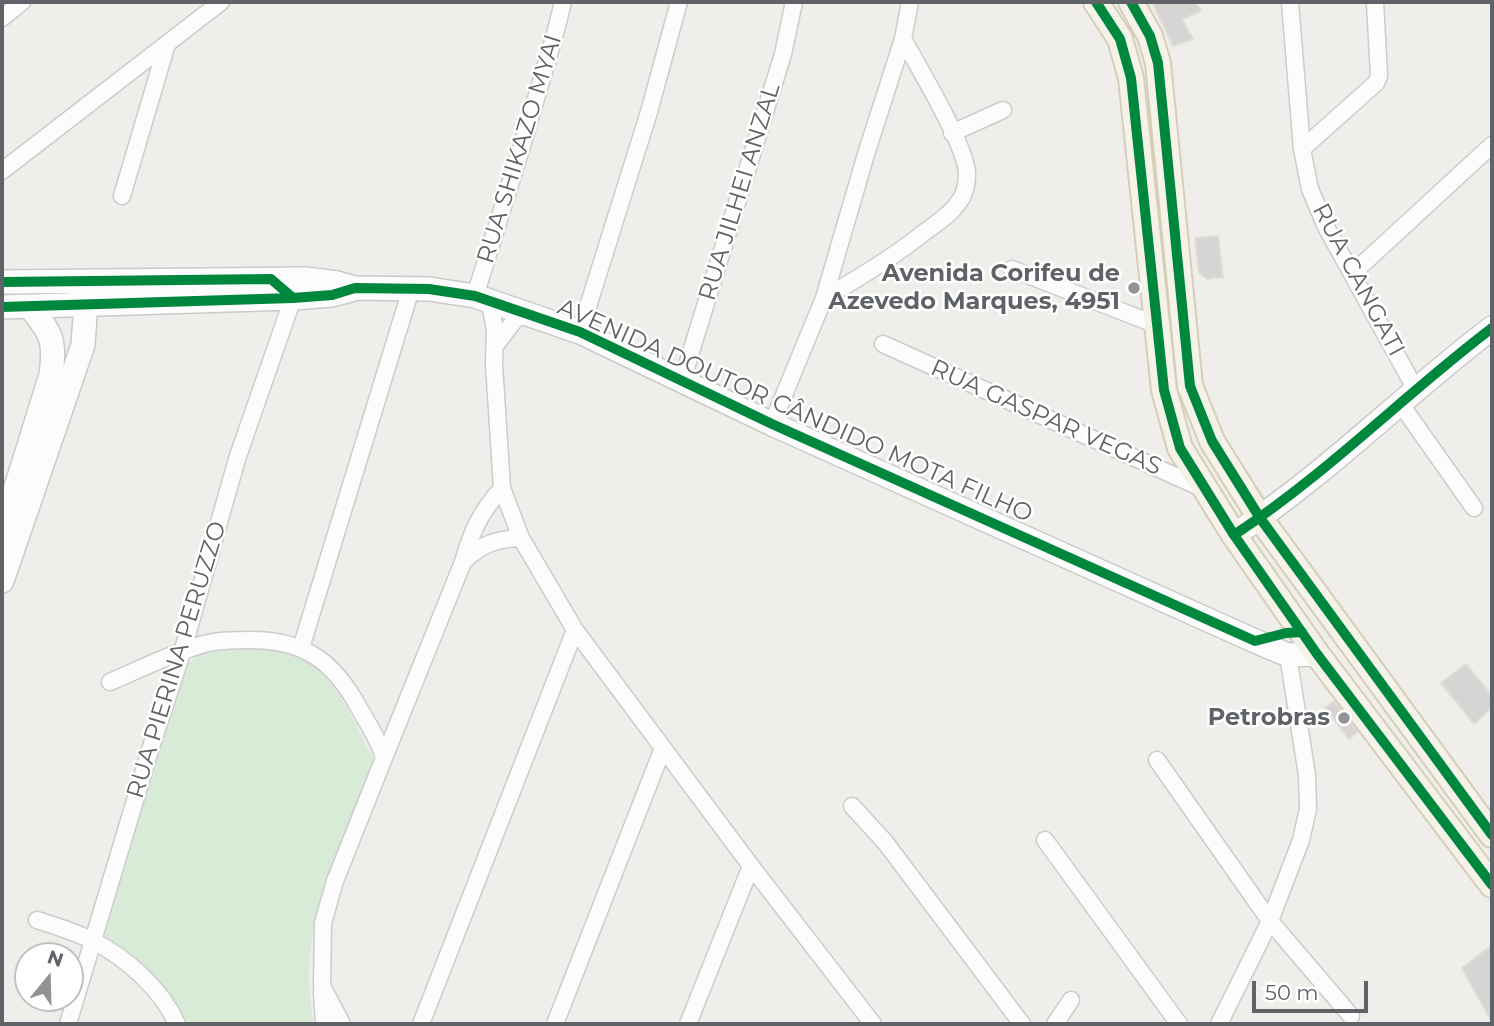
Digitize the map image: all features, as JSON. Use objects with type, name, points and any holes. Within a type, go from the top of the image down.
[{"type":"main road","points":[[1096,2],[1120,39],[1131,78],[1164,390],[1170,421],[1180,448],[1234,535],[1317,654],[1492,885]]},
{"type":"main road","points":[[1131,2],[1150,36],[1158,63],[1191,386],[1212,441],[1260,518],[1492,835]]},
{"type":"main road","name":"AVENIDA DOUTOR CÂNDIDO MOTA FILHO","points":[[6,282],[306,279],[355,288],[429,289],[482,298],[580,332],[772,424],[1255,641],[1288,655],[1317,654]]},
{"type":"main road","points":[[79,280],[84,340]]},
{"type":"main road","points":[[2,581],[53,399],[51,375],[54,344],[49,331],[14,307],[6,282]]},
{"type":"main road","name":"AVENIDA DOUTOR CÂNDIDO MOTA FILHO","points":[[14,307],[293,298],[332,295],[355,288]]},
{"type":"main road","points":[[2,532],[53,399],[107,303]]},
{"type":"main road","points":[[1234,535],[1260,518],[1492,328]]},
{"type":"main road","points":[[54,344],[84,340]]},
{"type":"main road","points":[[1255,641],[1286,633],[1342,633]]},
{"type":"street","points":[[2,18],[22,2]]},
{"type":"street","points":[[2,171],[221,2]]},
{"type":"street","name":"RUA SHIKAZO MYAI","points":[[482,298],[563,2]]},
{"type":"street","points":[[580,332],[649,112],[680,2]]},
{"type":"street","name":"RUA JILHEI ANZAL","points":[[682,381],[783,54],[794,2]]},
{"type":"street","points":[[772,424],[824,299],[903,39],[910,2]]},
{"type":"street","name":"RUA CANGATI","points":[[1290,2],[1302,149],[1310,189],[1326,227],[1353,273],[1408,396],[1474,508]]},
{"type":"street","points":[[1302,149],[1376,83],[1380,76],[1375,2]]},
{"type":"street","points":[[824,299],[871,271],[952,211],[964,194],[966,165],[903,39]]},
{"type":"street","points":[[122,196],[167,44]]},
{"type":"street","points":[[952,133],[1003,110]]},
{"type":"street","points":[[1353,273],[1492,145]]},
{"type":"street","points":[[1012,269],[1157,325]]},
{"type":"street","points":[[301,648],[411,289]]},
{"type":"street","name":"RUA PIERINA PERUZZO","points":[[68,1024],[182,653],[237,459],[293,298]]},
{"type":"street","points":[[482,298],[494,318],[502,488],[521,538],[575,630],[873,1024]]},
{"type":"street","points":[[494,348],[503,332],[525,312]]},
{"type":"street","name":"RUA GASPAR VEGAS","points":[[883,344],[1208,491]]},
{"type":"street","points":[[324,1024],[323,922],[332,891],[463,562],[471,531],[502,488]]},
{"type":"street","points":[[463,562],[476,550],[491,542],[521,538]]},
{"type":"street","points":[[421,1024],[575,630]]},
{"type":"street","points":[[110,682],[205,644],[236,640],[282,643],[301,648],[320,658],[349,689],[384,758]]},
{"type":"street","points":[[1219,1024],[1270,921],[1301,840],[1308,809],[1307,775],[1288,655]]},
{"type":"street","points":[[555,1024],[663,748]]},
{"type":"street","points":[[1157,760],[1270,921],[1351,1016]]},
{"type":"street","points":[[852,806],[885,842],[1022,1024]]},
{"type":"street","points":[[1045,839],[1179,1024]]},
{"type":"street","points":[[690,1023],[751,866]]},
{"type":"street","points":[[37,920],[93,941],[117,955],[167,1003],[177,1024]]},
{"type":"street","points":[[322,986],[342,1024]]},
{"type":"street","points":[[1055,1024],[1071,1000]]},
{"type":"green space","points":[[239,646],[287,650],[318,669],[341,697],[375,762],[326,880],[313,929],[309,964],[313,1024],[187,1024],[173,1001],[151,975],[127,952],[104,938],[168,714],[187,665],[205,649]]},
{"type":"building","points":[[1152,2],[1195,2],[1201,11],[1182,19],[1193,39],[1173,46]]},
{"type":"building","points":[[1218,236],[1223,277],[1207,279],[1199,273],[1195,238]]},
{"type":"building","points":[[1466,664],[1492,696],[1492,707],[1474,724],[1441,683]]},
{"type":"building","name":"Petrobras","points":[[1334,701],[1358,732],[1349,739],[1325,708]]},
{"type":"building","points":[[1492,945],[1492,1022],[1462,968]]},
{"type":"cycle path","points":[[1096,2],[1120,39],[1131,78],[1164,390],[1180,448],[1234,535],[1317,654],[1492,885]]},
{"type":"cycle path","points":[[1131,2],[1150,36],[1158,63],[1190,386],[1212,441],[1260,518],[1492,835]]},
{"type":"cycle path","points":[[2,282],[271,279],[293,298]]},
{"type":"cycle path","points":[[2,307],[293,298],[332,295],[355,288],[429,289],[475,296],[580,332],[772,424],[1255,641],[1302,632]]},
{"type":"cycle path","points":[[1234,535],[1334,460],[1492,328]]},
{"type":"place","name":"Avenida Corifeu de Azevedo Marques, 4951","points":[[1134,288]]},
{"type":"place","name":"Petrobras","points":[[1344,718]]}]
